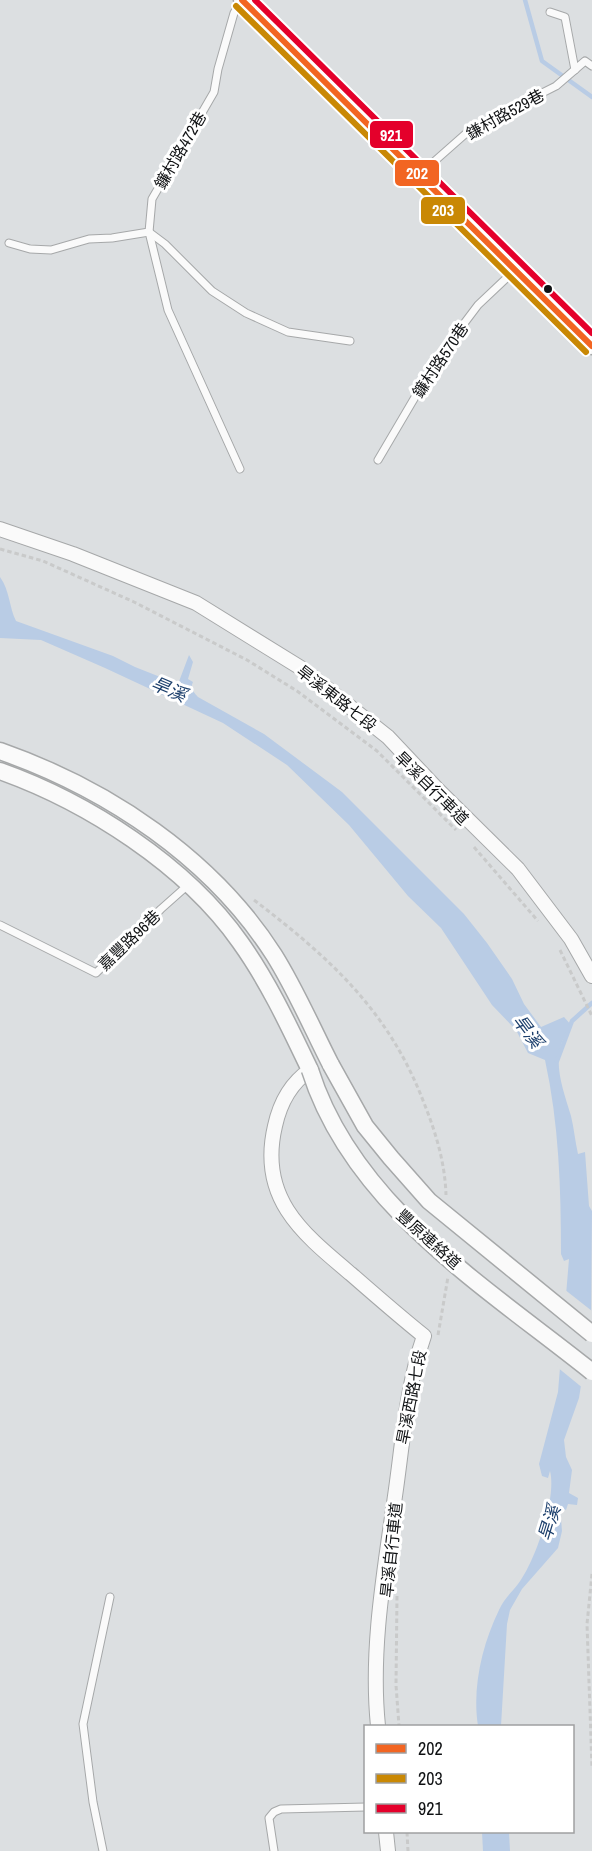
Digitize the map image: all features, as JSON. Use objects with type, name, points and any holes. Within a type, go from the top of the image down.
[{"type":"street","points":[[242,0],[592,346]]},
{"type":"street","name":"旱溪東路七段","points":[[0,529],[73,554],[196,603],[301,668],[388,737],[518,869],[571,939],[592,976]]},
{"type":"street","name":"豐原連絡道","points":[[0,751],[57,775],[120,808],[183,853],[213,880],[240,909],[274,956],[365,1126],[391,1158],[429,1201],[592,1334]]},
{"type":"street","name":"豐原連絡道","points":[[0,771],[52,794],[93,816],[150,852],[189,885],[224,921],[260,972],[310,1070],[324,1107],[346,1147],[363,1171],[397,1212],[472,1277],[592,1372]]},
{"type":"street","name":"旱溪西路七段","points":[[310,1070],[288,1092],[275,1123],[271,1151],[273,1175],[281,1198],[295,1222],[310,1239],[423,1336],[407,1405],[378,1627],[378,1725]]},
{"type":"street","points":[[386,1833],[388,1851]]},
{"type":"lane","name":"鐮村路472巷","points":[[240,469],[168,310],[149,232],[152,199],[214,92],[234,13],[242,0]]},
{"type":"lane","points":[[550,12],[565,17],[575,70]]},
{"type":"lane","name":"鎌村路529巷","points":[[420,174],[471,129],[556,86],[585,61],[592,66]]},
{"type":"lane","points":[[9,243],[30,249],[51,250],[89,239],[149,232],[165,244],[213,291],[246,313],[288,332],[350,341]]},
{"type":"lane","name":"鐮村路570巷","points":[[378,460],[438,358],[478,305],[515,271]]},
{"type":"lane","name":"嘉豐路96巷","points":[[0,925],[96,973],[161,909],[189,885]]},
{"type":"lane","points":[[103,1851],[93,1802],[83,1724],[110,1597]]},
{"type":"lane","points":[[274,1851],[269,1818],[274,1812],[281,1809],[364,1807]]},
{"type":"path","name":"旱溪自行車道","points":[[0,549],[43,561],[134,602],[247,660],[277,678],[377,750],[457,831]]},
{"type":"path","name":"旱溪自行車道","points":[[473,846],[540,924]]},
{"type":"path","points":[[555,941],[592,1016]]},
{"type":"path","points":[[592,1574],[587,1624],[592,1768]]},
{"type":"path","name":"旱溪自行車道","points":[[397,1592],[396,1685],[399,1725]]},
{"type":"path","points":[[407,1833],[408,1851]]},
{"type":"water","name":"旱溪","points":[[0,577],[6,588],[16,621],[113,656],[178,684],[189,655],[193,662],[188,679],[193,682],[192,690],[198,697],[264,734],[342,792],[464,914],[512,979],[524,1004],[541,1027],[564,1017],[572,1026],[560,1047],[559,1070],[578,1154],[585,1152],[589,1206],[592,1211],[591,1322],[579,1398],[564,1440],[566,1457],[572,1470],[569,1493],[578,1498],[577,1505],[568,1504],[566,1510],[560,1507],[562,1531],[558,1548],[522,1589],[510,1610],[507,1624],[501,1725],[478,1725],[476,1697],[480,1667],[493,1623],[503,1603],[525,1574],[547,1513],[551,1483],[550,1471],[548,1478],[542,1476],[539,1464],[558,1392],[569,1259],[564,1261],[561,1254],[558,1156],[545,1060],[528,1053],[516,1030],[492,1005],[441,928],[408,896],[349,825],[287,765],[223,723],[105,668],[41,640],[0,638]]},
{"type":"water","points":[[482,1833],[509,1833],[510,1851],[483,1851]]},
{"type":"pier","points":[[564,1289],[592,1311],[592,1332],[584,1389],[557,1367]]},
{"type":"waterway","points":[[525,0],[542,61],[592,97]]},
{"type":"waterway","points":[[557,1061],[572,1021],[592,1003]]},
{"type":"transit line","name":"202","points":[[242,0],[592,346]]},
{"type":"transit line","name":"921","points":[[255,0],[592,333]]},
{"type":"transit line","name":"203","points":[[236,6],[586,352]]}]
